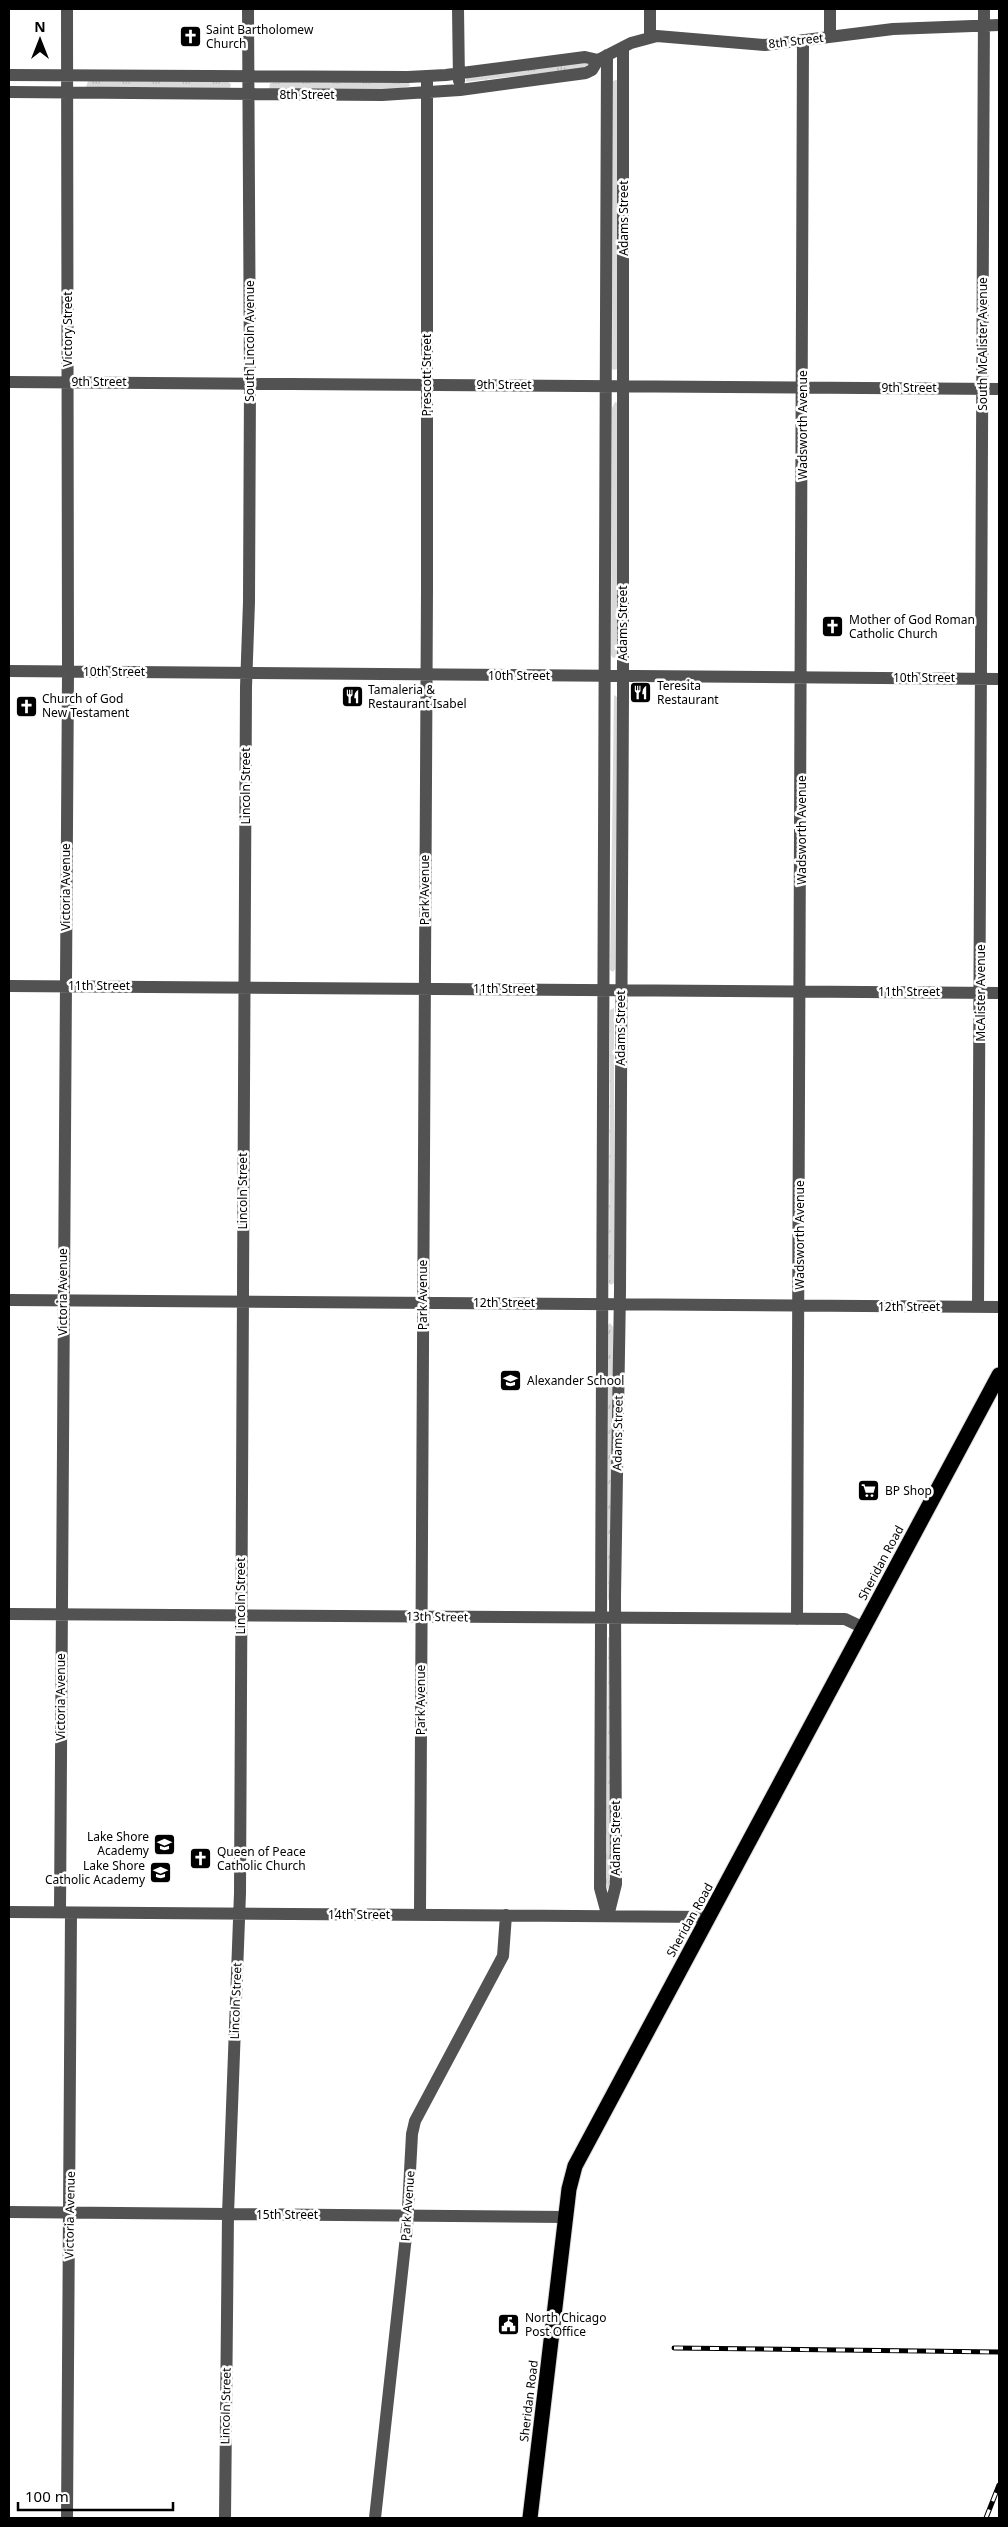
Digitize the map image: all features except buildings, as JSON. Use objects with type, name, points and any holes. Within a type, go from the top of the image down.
[{"type":"highway","name":"Sheridan Road","points":[[530,2518],[569,2189],[576,2166],[999,1375]]},
{"type":"street","name":"Victory Street","points":[[68,9],[68,672]]},
{"type":"street","name":"South Lincoln Avenue","points":[[247,673],[250,383],[248,9]]},
{"type":"street","points":[[458,9],[458,73],[460,90]]},
{"type":"street","points":[[650,9],[650,37]]},
{"type":"street","points":[[830,9],[830,37]]},
{"type":"street","name":"South McAlister Avenue","points":[[982,679],[984,9]]},
{"type":"street","name":"8th Street","points":[[9,92],[382,95],[428,93],[586,74],[602,58],[623,47],[650,37],[682,36],[765,45],[892,29],[999,26]]},
{"type":"street","name":"Wadsworth Avenue","points":[[798,1619],[803,41]]},
{"type":"street","name":"Adams Street","points":[[608,1916],[616,1884],[615,1618],[620,1304],[623,676],[623,47]]},
{"type":"street","name":"8th Street","points":[[9,75],[360,78],[428,76],[585,56],[602,58]]},
{"type":"street","name":"Adams Street","points":[[602,58],[607,386],[600,1888],[608,1916]]},
{"type":"street","name":"Prescott Street","points":[[427,675],[428,76]]},
{"type":"street","name":"9th Street","points":[[9,382],[999,389]]},
{"type":"street","name":"10th Street","points":[[9,672],[999,679]]},
{"type":"street","name":"Victoria Avenue","points":[[67,2518],[70,2213],[62,1614],[68,672]]},
{"type":"street","name":"Lincoln Street","points":[[225,2518],[228,2214],[239,1914],[247,673]]},
{"type":"street","name":"Park Avenue","points":[[420,1915],[427,675]]},
{"type":"street","name":"McAlister Avenue","points":[[978,1307],[982,679]]},
{"type":"street","name":"11th Street","points":[[9,986],[999,993]]},
{"type":"street","name":"12th Street","points":[[9,1300],[999,1307]]},
{"type":"street","name":"13th Street","points":[[9,1614],[845,1619],[864,1628]]},
{"type":"street","name":"14th Street","points":[[9,1912],[709,1917]]},
{"type":"street","name":"Park Avenue","points":[[374,2518],[408,2216],[412,2134],[415,2121],[503,1956],[506,1916]]},
{"type":"street","name":"15th Street","points":[[9,2212],[566,2217]]},
{"type":"green space","points":[[589,62],[591,67],[465,82],[467,78]]},
{"type":"green space","points":[[88,81],[228,82],[231,84],[230,88],[86,87]]},
{"type":"green space","points":[[613,81],[619,81],[618,369],[614,370],[612,369]]},
{"type":"green space","points":[[270,83],[409,83],[410,86],[397,89],[269,89]]},
{"type":"green space","points":[[615,402],[618,403],[617,657],[613,658],[611,655],[612,408]]},
{"type":"green space","points":[[614,695],[617,697],[615,969],[613,972],[610,970]]},
{"type":"green space","points":[[614,1008],[614,1283],[611,1285],[609,1283],[610,1010]]},
{"type":"green space","points":[[610,1323],[613,1327],[612,1598],[608,1600],[608,1325]]},
{"type":"green space","points":[[608,1637],[611,1639],[610,1886],[606,1890]]},
{"type":"railway","points":[[674,2348],[999,2352]]},
{"type":"railway","points":[[986,2518],[999,2485]]},
{"type":"place","name":"Saint Bartholomew Church","points":[[190,37]]},
{"type":"place","name":"Mother of God Roman Catholic Church","points":[[833,627]]},
{"type":"place","name":"Teresita Restaurant","points":[[641,693]]},
{"type":"place","name":"Tamaleria & Restaurant Isabel","points":[[352,697]]},
{"type":"place","name":"Church of God New Testament","points":[[26,706]]},
{"type":"place","name":"Alexander School","points":[[511,1381]]},
{"type":"place","name":"BP Shop","points":[[869,1491]]},
{"type":"place","name":"Lake Shore Academy","points":[[165,1844]]},
{"type":"place","name":"Queen of Peace Catholic Church","points":[[201,1859]]},
{"type":"place","name":"Lake Shore Catholic Academy","points":[[161,1873]]},
{"type":"place","name":"North Chicago Post Office","points":[[509,2325]]}]
